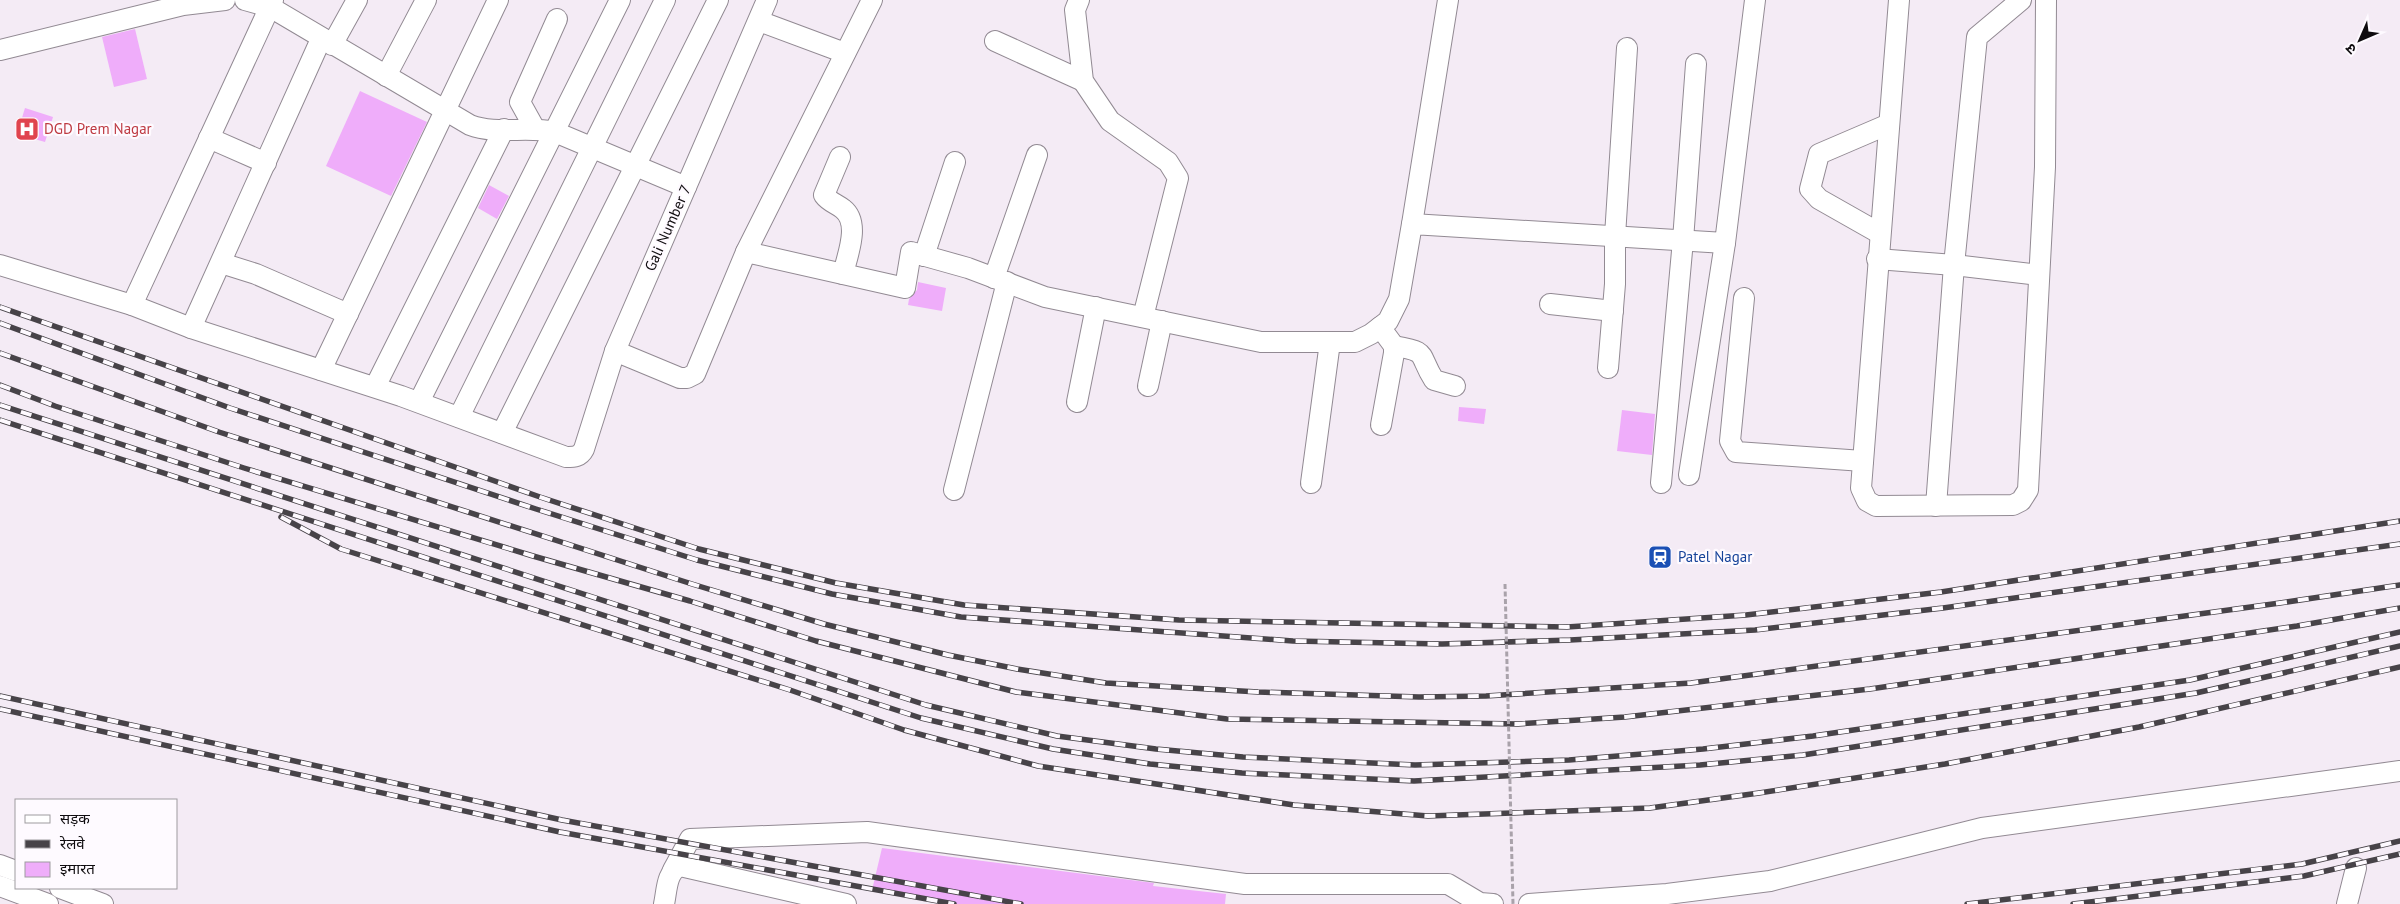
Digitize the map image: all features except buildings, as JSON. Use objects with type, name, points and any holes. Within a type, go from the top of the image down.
[{"type":"street","points":[[0,50],[183,5],[224,0]]},
{"type":"street","points":[[245,0],[271,3],[326,42],[478,128],[535,129],[555,132],[686,187]]},
{"type":"street","points":[[191,328],[266,163],[326,42],[357,0]]},
{"type":"street","points":[[386,76],[426,0]]},
{"type":"street","points":[[321,370],[498,0]]},
{"type":"street","points":[[419,402],[620,0]]},
{"type":"street","points":[[459,417],[665,0]]},
{"type":"street","points":[[0,265],[132,305],[191,328],[375,387],[502,433],[718,0]]},
{"type":"street","name":"Gali Number 7","points":[[502,433],[566,457],[576,457],[582,454],[615,351],[767,0]]},
{"type":"street","points":[[615,351],[680,378],[691,377],[695,374],[746,252],[872,0]]},
{"type":"street","points":[[1079,0],[1076,10],[1083,81],[1110,121],[1168,162],[1178,178],[1152,319],[1148,386]]},
{"type":"street","points":[[746,252],[905,288],[911,252],[1045,296],[1261,342],[1355,342],[1388,321],[1398,299],[1448,0]]},
{"type":"street","points":[[1689,475],[1725,243],[1755,0]]},
{"type":"street","points":[[1898,0],[1861,488],[1868,501],[1876,506],[2013,505],[2020,501],[2028,490],[2045,167],[2046,0]]},
{"type":"street","points":[[1936,506],[1954,265],[1977,37],[2021,0]]},
{"type":"street","points":[[132,305],[271,3]]},
{"type":"street","points":[[535,129],[520,102],[557,19]]},
{"type":"street","points":[[759,21],[845,53]]},
{"type":"street","points":[[995,41],[1083,81]]},
{"type":"street","points":[[1608,368],[1615,284],[1615,236],[1627,48]]},
{"type":"street","points":[[1661,483],[1683,240],[1696,64]]},
{"type":"street","points":[[1879,233],[1819,199],[1810,189],[1819,154],[1888,124]]},
{"type":"street","points":[[375,387],[504,129]]},
{"type":"street","points":[[209,138],[266,163]]},
{"type":"street","points":[[954,490],[1001,280],[1037,155]]},
{"type":"street","points":[[840,156],[824,195],[826,199],[845,210],[853,226],[843,274]]},
{"type":"street","points":[[924,256],[955,162]]},
{"type":"street","points":[[1412,224],[1725,243]]},
{"type":"street","points":[[1877,259],[1954,265],[2039,275]]},
{"type":"street","points":[[221,263],[256,274],[348,314]]},
{"type":"street","points":[[1744,298],[1730,441],[1736,452],[1863,461]]},
{"type":"street","points":[[1550,304],[1613,311]]},
{"type":"street","points":[[1077,402],[1096,307]]},
{"type":"street","points":[[1380,327],[1394,346],[1417,350],[1422,354],[1434,380],[1455,386]]},
{"type":"street","points":[[1312,483],[1330,342]]},
{"type":"street","points":[[1381,425],[1394,346]]},
{"type":"street","points":[[1529,904],[1667,894],[1770,880],[1982,828],[2400,771]]},
{"type":"street","points":[[664,904],[673,870],[690,839],[867,832],[1245,884],[1448,884],[1480,903],[1493,904]]},
{"type":"street","points":[[0,865],[15,871]]},
{"type":"street","points":[[673,870],[680,866],[846,904]]},
{"type":"street","points":[[2347,904],[2356,868]]},
{"type":"street","points":[[0,886],[48,904]]},
{"type":"street","points":[[63,889],[103,904]]},
{"type":"path","points":[[1505,584],[1514,904]]},
{"type":"railway","points":[[0,307],[540,497],[699,549],[836,583],[964,605],[1179,620],[1567,627],[1746,615],[1941,592],[2400,521]]},
{"type":"railway","points":[[0,323],[230,408],[697,560],[832,594],[961,617],[1293,641],[1442,644],[1570,640],[1755,630],[1943,608],[2400,544]]},
{"type":"railway","points":[[0,353],[219,432],[692,584],[824,624],[948,655],[1017,669],[1106,683],[1258,692],[1419,697],[1486,696],[1691,683],[2400,585]]},
{"type":"railway","points":[[0,385],[55,406],[244,468],[533,556],[690,601],[816,641],[1016,692],[1227,719],[1518,724],[1625,717],[1870,689],[2297,626],[2400,608]]},
{"type":"railway","points":[[0,405],[926,705],[1057,736],[1156,749],[1243,757],[1415,765],[1569,760],[1703,749],[1813,736],[2190,680],[2400,632]]},
{"type":"railway","points":[[0,420],[921,718],[1053,749],[1150,764],[1242,773],[1414,781],[1700,765],[1803,755],[2196,693],[2400,646]]},
{"type":"railway","points":[[281,517],[341,549],[790,690],[904,730],[1038,766],[1294,805],[1428,816],[1650,808],[1759,793],[1945,764],[2139,727],[2400,667]]},
{"type":"railway","points":[[0,696],[562,820],[1021,904]]},
{"type":"railway","points":[[0,709],[560,832],[954,904]]},
{"type":"railway","points":[[1967,904],[2302,864],[2400,841]]},
{"type":"railway","points":[[2073,904],[2304,876],[2400,854]]},
{"type":"place","name":"DGD Prem Nagar","points":[[27,129]]},
{"type":"place","name":"Patel Nagar","points":[[1660,557]]}]
